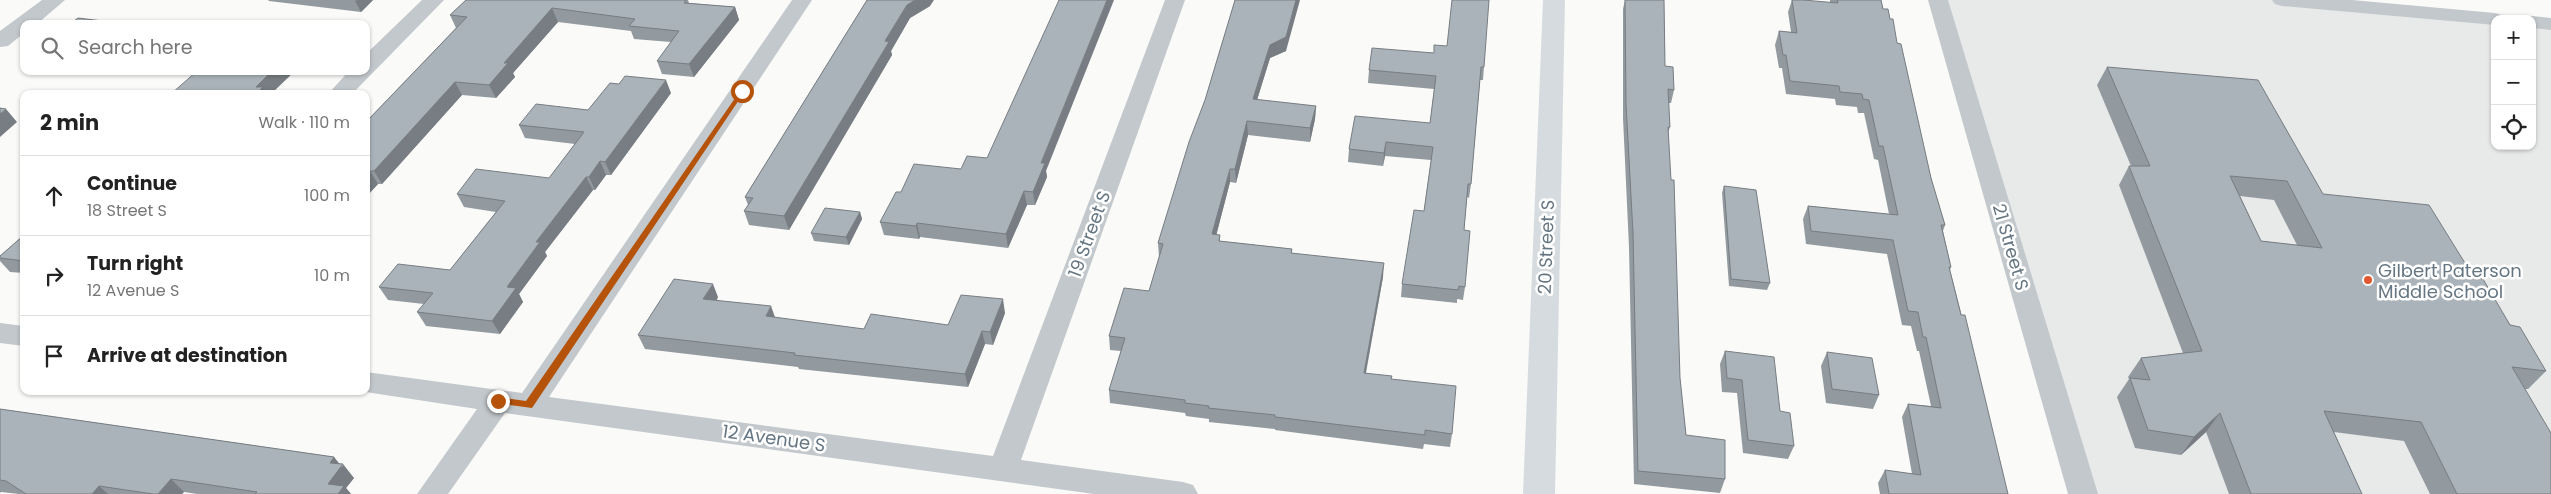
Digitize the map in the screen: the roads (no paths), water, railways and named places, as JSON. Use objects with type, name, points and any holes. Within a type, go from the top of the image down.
[{"type":"street","points":[[28,20],[55,0]]},
{"type":"street","points":[[370,63],[434,0]]},
{"type":"street","points":[[529,405],[802,0]]},
{"type":"street","name":"19 Street S","points":[[1003,469],[1175,0]]},
{"type":"street","name":"20 Street S","points":[[1539,494],[1554,0]]},
{"type":"street","name":"21 Street S","points":[[1938,0],[2084,494]]},
{"type":"street","points":[[2282,0],[2491,19]]},
{"type":"street","points":[[2536,22],[2551,24]]},
{"type":"street","points":[[0,41],[20,26]]},
{"type":"street","points":[[343,90],[358,75]]},
{"type":"street","points":[[0,333],[20,336]]},
{"type":"street","name":"12 Avenue S","points":[[370,384],[1182,494]]},
{"type":"street","points":[[432,494],[498,401]]},
{"type":"place","name":"Gilbert Paterson Middle School","points":[[2368,280]]}]
